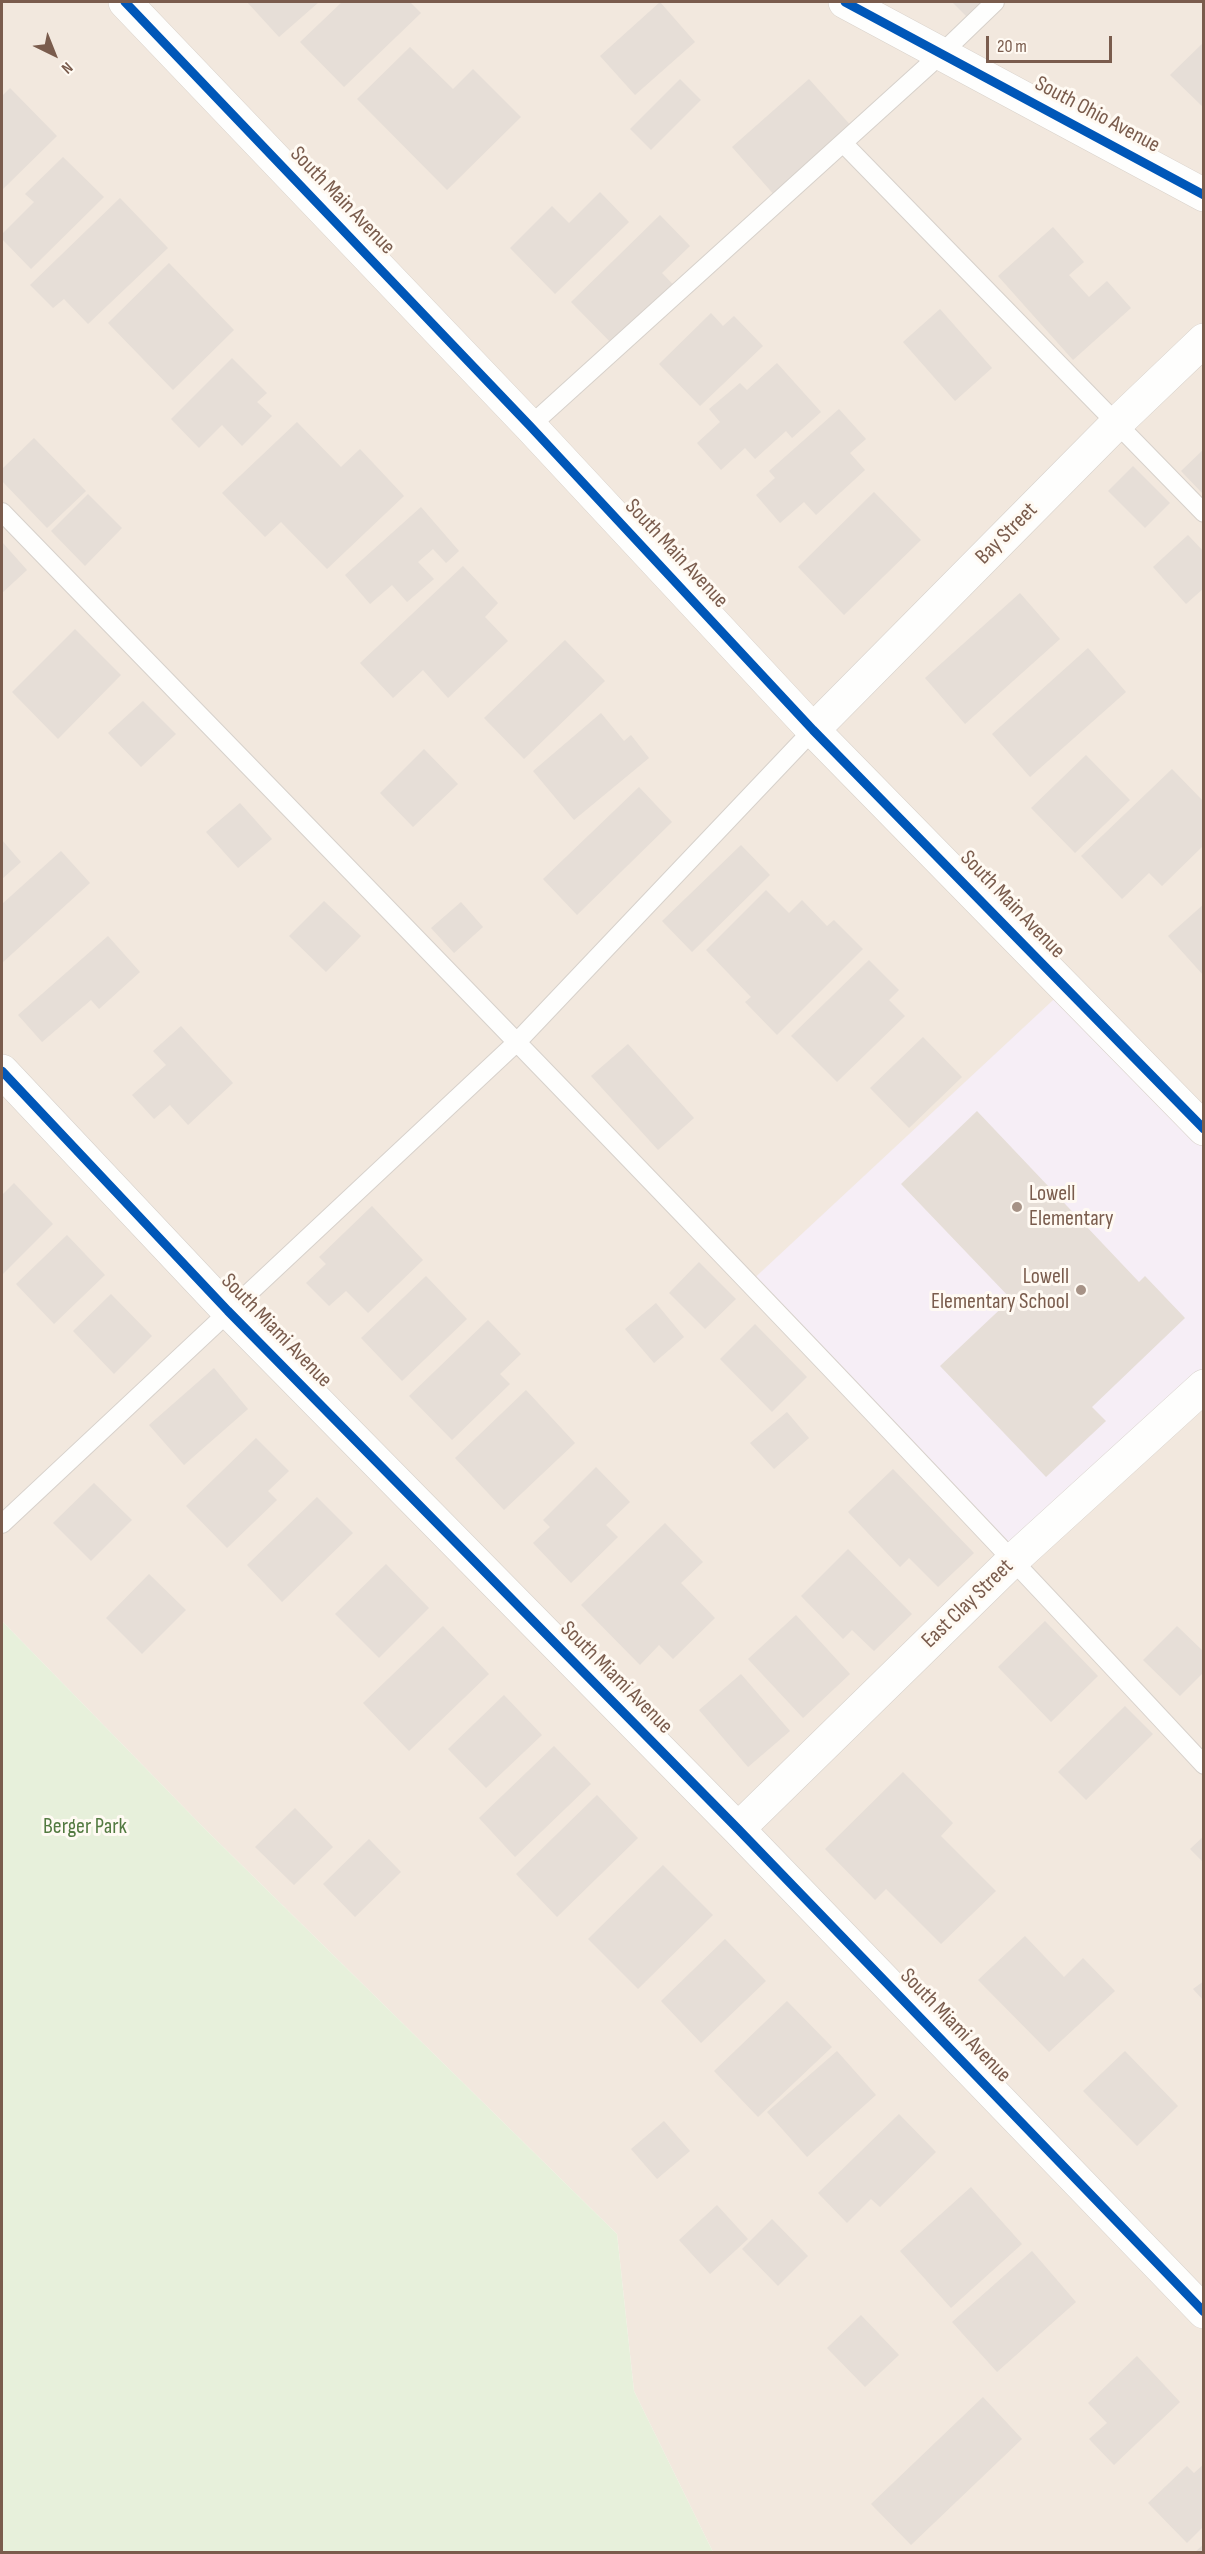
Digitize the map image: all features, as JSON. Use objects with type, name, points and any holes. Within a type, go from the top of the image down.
[{"type":"street","name":"South Main Avenue","points":[[125,2],[530,426],[813,730],[1203,1129]]},
{"type":"street","name":"South Ohio Avenue","points":[[845,2],[1203,195]]},
{"type":"street","name":"Bay Street","points":[[813,730],[1116,424],[1203,340]]},
{"type":"street","name":"South Miami Avenue","points":[[2,1071],[228,1311],[738,1829],[1203,2312]]},
{"type":"street","name":"East Clay Street","points":[[738,1829],[1013,1560],[1203,1386]]},
{"type":"lane","points":[[530,426],[941,54],[994,2]]},
{"type":"lane","points":[[843,143],[1203,513]]},
{"type":"lane","points":[[2,512],[517,1042],[1013,1560],[1203,1765]]},
{"type":"lane","points":[[3,1519],[517,1042],[813,730]]},
{"type":"shaded area","points":[[2,2],[1203,2],[1203,2552],[713,2552],[634,2391],[617,2234],[205,1829],[2,1621]]},
{"type":"shaded area","name":"Lowell Elementary","points":[[1066,988],[1203,1129],[1203,1386],[1013,1560],[748,1284]]},
{"type":"green space","name":"Berger Park","points":[[2,1621],[205,1829],[617,2234],[634,2391],[713,2552],[2,2552]]},
{"type":"building","points":[[247,2],[319,2],[279,37]]},
{"type":"building","points":[[342,2],[410,2],[421,13],[344,87],[300,42]]},
{"type":"building","points":[[660,2],[695,42],[635,95],[600,56]]},
{"type":"building","points":[[952,2],[985,2],[968,18]]},
{"type":"building","points":[[1204,42],[1204,108],[1170,75]]},
{"type":"building","points":[[410,47],[453,89],[473,69],[521,117],[447,190],[357,99]]},
{"type":"building","points":[[680,79],[701,100],[651,150],[630,129]]},
{"type":"building","points":[[809,79],[853,128],[776,197],[732,147]]},
{"type":"building","points":[[10,88],[57,136],[2,190],[2,96]]},
{"type":"building","points":[[63,157],[104,197],[31,269],[2,239],[2,234],[34,202],[25,194]]},
{"type":"building","points":[[600,192],[629,222],[555,294],[510,248],[552,206],[569,223]]},
{"type":"building","points":[[120,198],[168,248],[88,324],[64,299],[53,308],[30,285]]},
{"type":"building","points":[[660,215],[690,246],[662,273],[684,296],[623,355],[571,302]]},
{"type":"building","points":[[1053,227],[1084,262],[1069,275],[1089,297],[1107,281],[1131,308],[1073,360],[998,276]]},
{"type":"building","points":[[169,263],[234,330],[173,390],[108,323]]},
{"type":"building","points":[[940,309],[992,368],[955,401],[903,342]]},
{"type":"building","points":[[711,313],[723,326],[734,316],[763,346],[700,406],[659,364]]},
{"type":"building","points":[[232,358],[267,393],[257,402],[272,416],[242,446],[222,425],[199,448],[171,419]]},
{"type":"building","points":[[777,363],[821,412],[792,438],[786,431],[755,459],[745,448],[721,470],[697,443],[720,422],[709,409],[740,383],[747,390]]},
{"type":"building","points":[[839,409],[866,439],[850,453],[865,470],[816,515],[804,502],[780,523],[756,495],[775,478],[769,471]]},
{"type":"building","points":[[297,422],[341,467],[360,449],[404,496],[327,569],[281,522],[265,537],[222,493]]},
{"type":"building","points":[[34,438],[86,491],[47,528],[2,481],[2,469]]},
{"type":"building","points":[[1204,449],[1204,495],[1181,471]]},
{"type":"building","points":[[1133,466],[1170,503],[1145,528],[1108,491]]},
{"type":"building","points":[[874,492],[921,540],[844,615],[798,567]]},
{"type":"building","points":[[88,494],[122,528],[85,566],[51,531]]},
{"type":"building","points":[[421,507],[459,551],[446,563],[433,549],[418,562],[434,579],[407,602],[392,585],[370,604],[345,575]]},
{"type":"building","points":[[1188,535],[1204,552],[1204,588],[1186,604],[1153,567]]},
{"type":"building","points":[[2,542],[27,570],[2,593]]},
{"type":"building","points":[[463,566],[498,603],[485,617],[508,641],[448,698],[423,670],[393,698],[360,663]]},
{"type":"building","points":[[1020,593],[1060,639],[965,724],[925,678]]},
{"type":"building","points":[[75,629],[121,675],[58,739],[12,692]]},
{"type":"building","points":[[565,640],[605,681],[524,759],[484,718]]},
{"type":"building","points":[[1088,648],[1126,692],[1030,777],[992,734]]},
{"type":"building","points":[[143,701],[176,734],[141,767],[108,733]]},
{"type":"building","points":[[601,713],[624,741],[631,735],[649,758],[574,820],[533,771]]},
{"type":"building","points":[[424,749],[458,784],[413,827],[380,793]]},
{"type":"building","points":[[1086,755],[1130,800],[1075,853],[1031,808]]},
{"type":"building","points":[[1172,769],[1204,802],[1204,845],[1162,886],[1149,873],[1122,899],[1081,856]]},
{"type":"building","points":[[639,787],[672,822],[577,915],[543,879]]},
{"type":"building","points":[[240,803],[272,839],[238,868],[206,832]]},
{"type":"building","points":[[2,840],[21,862],[2,879]]},
{"type":"building","points":[[741,845],[770,875],[692,952],[662,921]]},
{"type":"building","points":[[61,851],[90,883],[2,963],[2,904]]},
{"type":"building","points":[[766,890],[789,913],[802,900],[827,926],[834,920],[863,949],[777,1035],[745,1002],[751,997],[706,950]]},
{"type":"building","points":[[324,901],[361,936],[326,972],[289,936]]},
{"type":"building","points":[[461,902],[483,927],[454,953],[431,928]]},
{"type":"building","points":[[1204,904],[1204,976],[1168,936]]},
{"type":"building","points":[[108,936],[140,972],[99,1009],[91,1000],[42,1042],[18,1015]]},
{"type":"building","points":[[869,960],[899,990],[889,1000],[905,1016],[837,1082],[791,1036]]},
{"type":"building","points":[[181,1026],[233,1083],[188,1125],[170,1105],[154,1119],[132,1095],[166,1065],[153,1051]]},
{"type":"building","points":[[923,1037],[962,1077],[909,1128],[870,1088]]},
{"type":"building","points":[[628,1044],[694,1118],[658,1150],[591,1076]]},
{"type":"building","name":"Lowell Elementary School","points":[[977,1111],[1139,1282],[1145,1276],[1185,1318],[1092,1407],[1106,1421],[1046,1477],[940,1366],[1011,1299],[901,1184]]},
{"type":"building","points":[[14,1183],[53,1224],[2,1275],[2,1195]]},
{"type":"building","points":[[372,1206],[423,1260],[368,1313],[346,1291],[329,1306],[306,1283],[326,1264],[319,1257]]},
{"type":"building","points":[[67,1235],[105,1275],[54,1324],[16,1284]]},
{"type":"building","points":[[699,1262],[736,1299],[705,1329],[669,1293]]},
{"type":"building","points":[[426,1276],[467,1319],[402,1381],[361,1338]]},
{"type":"building","points":[[111,1294],[152,1336],[114,1374],[73,1331]]},
{"type":"building","points":[[656,1303],[684,1337],[654,1363],[625,1329]]},
{"type":"building","points":[[488,1320],[521,1354],[500,1374],[510,1384],[452,1440],[409,1396]]},
{"type":"building","points":[[755,1324],[807,1377],[772,1412],[720,1359]]},
{"type":"building","points":[[214,1368],[248,1409],[184,1465],[149,1425]]},
{"type":"building","points":[[526,1390],[575,1443],[504,1510],[455,1458]]},
{"type":"building","points":[[787,1412],[809,1438],[774,1469],[750,1443]]},
{"type":"building","points":[[256,1438],[289,1471],[268,1491],[277,1500],[227,1548],[186,1506]]},
{"type":"building","points":[[596,1467],[630,1502],[606,1525],[618,1537],[571,1583],[533,1543],[550,1527],[543,1520]]},
{"type":"building","points":[[893,1469],[974,1553],[938,1587],[909,1558],[900,1567],[848,1512]]},
{"type":"building","points":[[94,1483],[132,1520],[91,1561],[53,1523]]},
{"type":"building","points":[[317,1497],[353,1533],[282,1602],[247,1565]]},
{"type":"building","points":[[665,1523],[703,1562],[681,1583],[715,1618],[673,1659],[659,1645],[640,1665],[581,1605]]},
{"type":"building","points":[[848,1549],[912,1614],[874,1651],[852,1630],[843,1639],[801,1596]]},
{"type":"building","points":[[386,1564],[429,1608],[379,1658],[335,1614]]},
{"type":"building","points":[[149,1574],[186,1610],[142,1654],[106,1618]]},
{"type":"building","points":[[796,1615],[850,1674],[803,1718],[748,1659]]},
{"type":"building","points":[[1045,1621],[1098,1676],[1051,1722],[998,1667]]},
{"type":"building","points":[[443,1626],[489,1674],[409,1751],[363,1703]]},
{"type":"building","points":[[1177,1626],[1204,1652],[1204,1672],[1180,1696],[1143,1660]]},
{"type":"building","points":[[741,1674],[790,1731],[748,1767],[699,1710]]},
{"type":"building","points":[[504,1695],[542,1735],[486,1788],[448,1749]]},
{"type":"building","points":[[1125,1706],[1153,1734],[1086,1800],[1058,1772]]},
{"type":"building","points":[[554,1746],[591,1784],[515,1857],[479,1818]]},
{"type":"building","points":[[903,1772],[953,1823],[941,1836],[996,1891],[941,1944],[886,1889],[875,1900],[825,1849]]},
{"type":"building","points":[[597,1795],[638,1838],[557,1917],[516,1874]]},
{"type":"building","points":[[295,1808],[333,1847],[294,1885],[255,1847]]},
{"type":"building","points":[[1204,1836],[1204,1863],[1190,1849]]},
{"type":"building","points":[[369,1839],[401,1872],[355,1917],[323,1884]]},
{"type":"building","points":[[663,1865],[713,1915],[638,1989],[588,1939]]},
{"type":"building","points":[[1025,1936],[1064,1977],[1083,1958],[1115,1991],[1049,2052],[978,1980]]},
{"type":"building","points":[[725,1939],[766,1981],[701,2043],[661,2001]]},
{"type":"building","points":[[1204,1981],[1204,2001],[1193,1989]]},
{"type":"building","points":[[787,2001],[832,2047],[758,2117],[714,2071]]},
{"type":"building","points":[[837,2051],[876,2095],[807,2157],[767,2112]]},
{"type":"building","points":[[1125,2051],[1178,2106],[1137,2146],[1083,2091]]},
{"type":"building","points":[[899,2114],[936,2152],[880,2207],[871,2199],[847,2223],[818,2193]]},
{"type":"building","points":[[664,2121],[690,2151],[657,2179],[631,2149]]},
{"type":"building","points":[[971,2187],[1022,2244],[951,2308],[900,2251]]},
{"type":"building","points":[[717,2205],[748,2239],[710,2274],[679,2240]]},
{"type":"building","points":[[772,2219],[808,2256],[778,2286],[742,2249]]},
{"type":"building","points":[[1032,2251],[1076,2302],[997,2372],[952,2322]]},
{"type":"building","points":[[861,2315],[899,2355],[865,2387],[827,2348]]},
{"type":"building","points":[[1137,2356],[1180,2402],[1114,2465],[1089,2439],[1107,2423],[1088,2403]]},
{"type":"building","points":[[983,2397],[1022,2439],[911,2545],[871,2504]]},
{"type":"building","points":[[1204,2464],[1204,2526],[1187,2543],[1148,2503],[1187,2466],[1194,2473]]},
{"type":"building","points":[[1204,2544],[1204,2552],[1195,2552]]},
{"type":"cycle path","points":[[125,2],[530,426],[813,730],[1204,1129]]},
{"type":"cycle path","points":[[845,2],[1204,195]]},
{"type":"cycle path","points":[[2,1071],[228,1311],[738,1829],[1204,2312]]},
{"type":"place","name":"Lowell Elementary","points":[[1017,1207]]},
{"type":"place","name":"Lowell Elementary School","points":[[1081,1290]]}]
